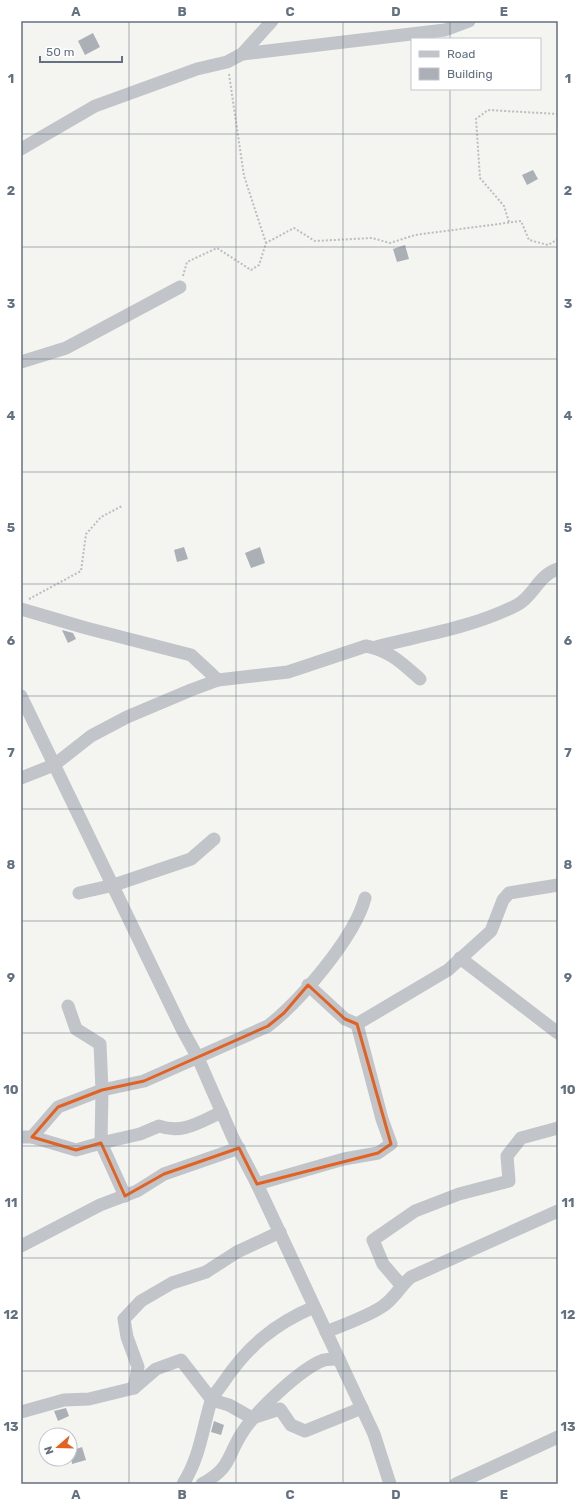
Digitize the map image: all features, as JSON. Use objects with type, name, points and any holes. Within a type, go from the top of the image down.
[{"type":"street","points":[[21,149],[95,106],[196,69],[227,62],[242,54],[272,21]]},
{"type":"street","points":[[242,54],[445,30],[469,21]]},
{"type":"street","points":[[21,362],[66,348],[180,286]]},
{"type":"street","points":[[376,648],[480,620],[519,604],[548,572],[558,569]]},
{"type":"street","points":[[24,604],[86,628],[192,655],[218,680]]},
{"type":"street","points":[[21,778],[54,765],[91,736],[127,717],[218,680],[288,672],[350,650],[366,646],[376,648],[396,657],[420,679]]},
{"type":"street","points":[[21,696],[114,885],[182,1029],[198,1058],[222,1112],[280,1232],[374,1434],[390,1484]]},
{"type":"street","points":[[79,893],[114,885],[191,859],[214,839]]},
{"type":"street","points":[[357,1024],[448,970],[491,931],[503,900],[509,893],[558,885]]},
{"type":"street","points":[[26,1137],[58,1107],[102,1090],[144,1081],[268,1026],[284,1014],[346,938],[361,914],[365,898]]},
{"type":"street","points":[[460,958],[558,1033]]},
{"type":"street","points":[[308,985],[345,1019],[357,1024]]},
{"type":"street","points":[[68,1006],[76,1029],[100,1044],[102,1090],[101,1143],[125,1196]]},
{"type":"street","points":[[257,1184],[344,1159],[378,1153],[391,1144],[382,1119],[357,1024]]},
{"type":"street","points":[[26,1137],[76,1150],[140,1134],[159,1126],[170,1130],[186,1128],[222,1112]]},
{"type":"street","points":[[401,1285],[383,1264],[373,1240],[415,1211],[459,1194],[509,1181],[507,1156],[522,1138],[558,1128]]},
{"type":"street","points":[[21,1246],[100,1205],[137,1191],[164,1174],[239,1148]]},
{"type":"street","points":[[326,1332],[383,1306],[394,1296],[401,1285],[411,1277],[558,1211]]},
{"type":"street","points":[[134,1388],[138,1367],[127,1337],[124,1319],[141,1301],[172,1283],[206,1272],[237,1252],[280,1232]]},
{"type":"street","points":[[183,1484],[192,1469],[205,1431],[212,1400],[228,1375],[261,1338],[294,1315],[314,1307]]},
{"type":"street","points":[[202,1484],[222,1472],[252,1418],[287,1386],[312,1366],[325,1360],[339,1358]]},
{"type":"street","points":[[21,1412],[64,1400],[89,1399],[134,1388],[156,1369],[181,1360],[212,1400],[229,1406],[252,1418],[280,1409],[291,1425],[305,1431],[362,1408]]},
{"type":"street","points":[[456,1484],[558,1437]]},
{"type":"path","points":[[180,286],[187,262],[217,248],[251,270],[259,266],[266,243],[244,176],[227,62]]},
{"type":"path","points":[[509,223],[504,206],[480,178],[476,119],[488,110],[558,114]]},
{"type":"path","points":[[266,243],[294,228],[315,240],[372,238],[390,243],[415,235],[521,221],[529,240],[548,245],[558,239]]},
{"type":"path","points":[[24,604],[81,570],[86,534],[101,517],[122,506]]},
{"type":"highlighted area","points":[[308,985],[345,1019],[357,1024],[391,1144],[378,1153],[257,1184],[239,1148],[164,1174],[125,1196],[101,1143],[76,1150],[32,1137],[58,1107],[102,1090],[144,1081],[268,1026],[284,1013]]},
{"type":"building","points":[[93,33],[100,47],[85,55],[78,41]]},
{"type":"building","points":[[533,170],[538,179],[527,185],[522,175]]},
{"type":"building","points":[[405,245],[409,259],[397,262],[393,249]]},
{"type":"building","points":[[184,547],[188,559],[177,562],[174,550]]},
{"type":"building","points":[[260,547],[265,563],[251,568],[245,553]]},
{"type":"building","points":[[62,630],[73,633],[76,639],[68,643]]},
{"type":"building","points":[[66,1408],[69,1416],[58,1421],[54,1411]]},
{"type":"building","points":[[214,1421],[224,1425],[221,1435],[211,1432]]},
{"type":"building","points":[[82,1447],[86,1460],[78,1462],[78,1448]]}]
